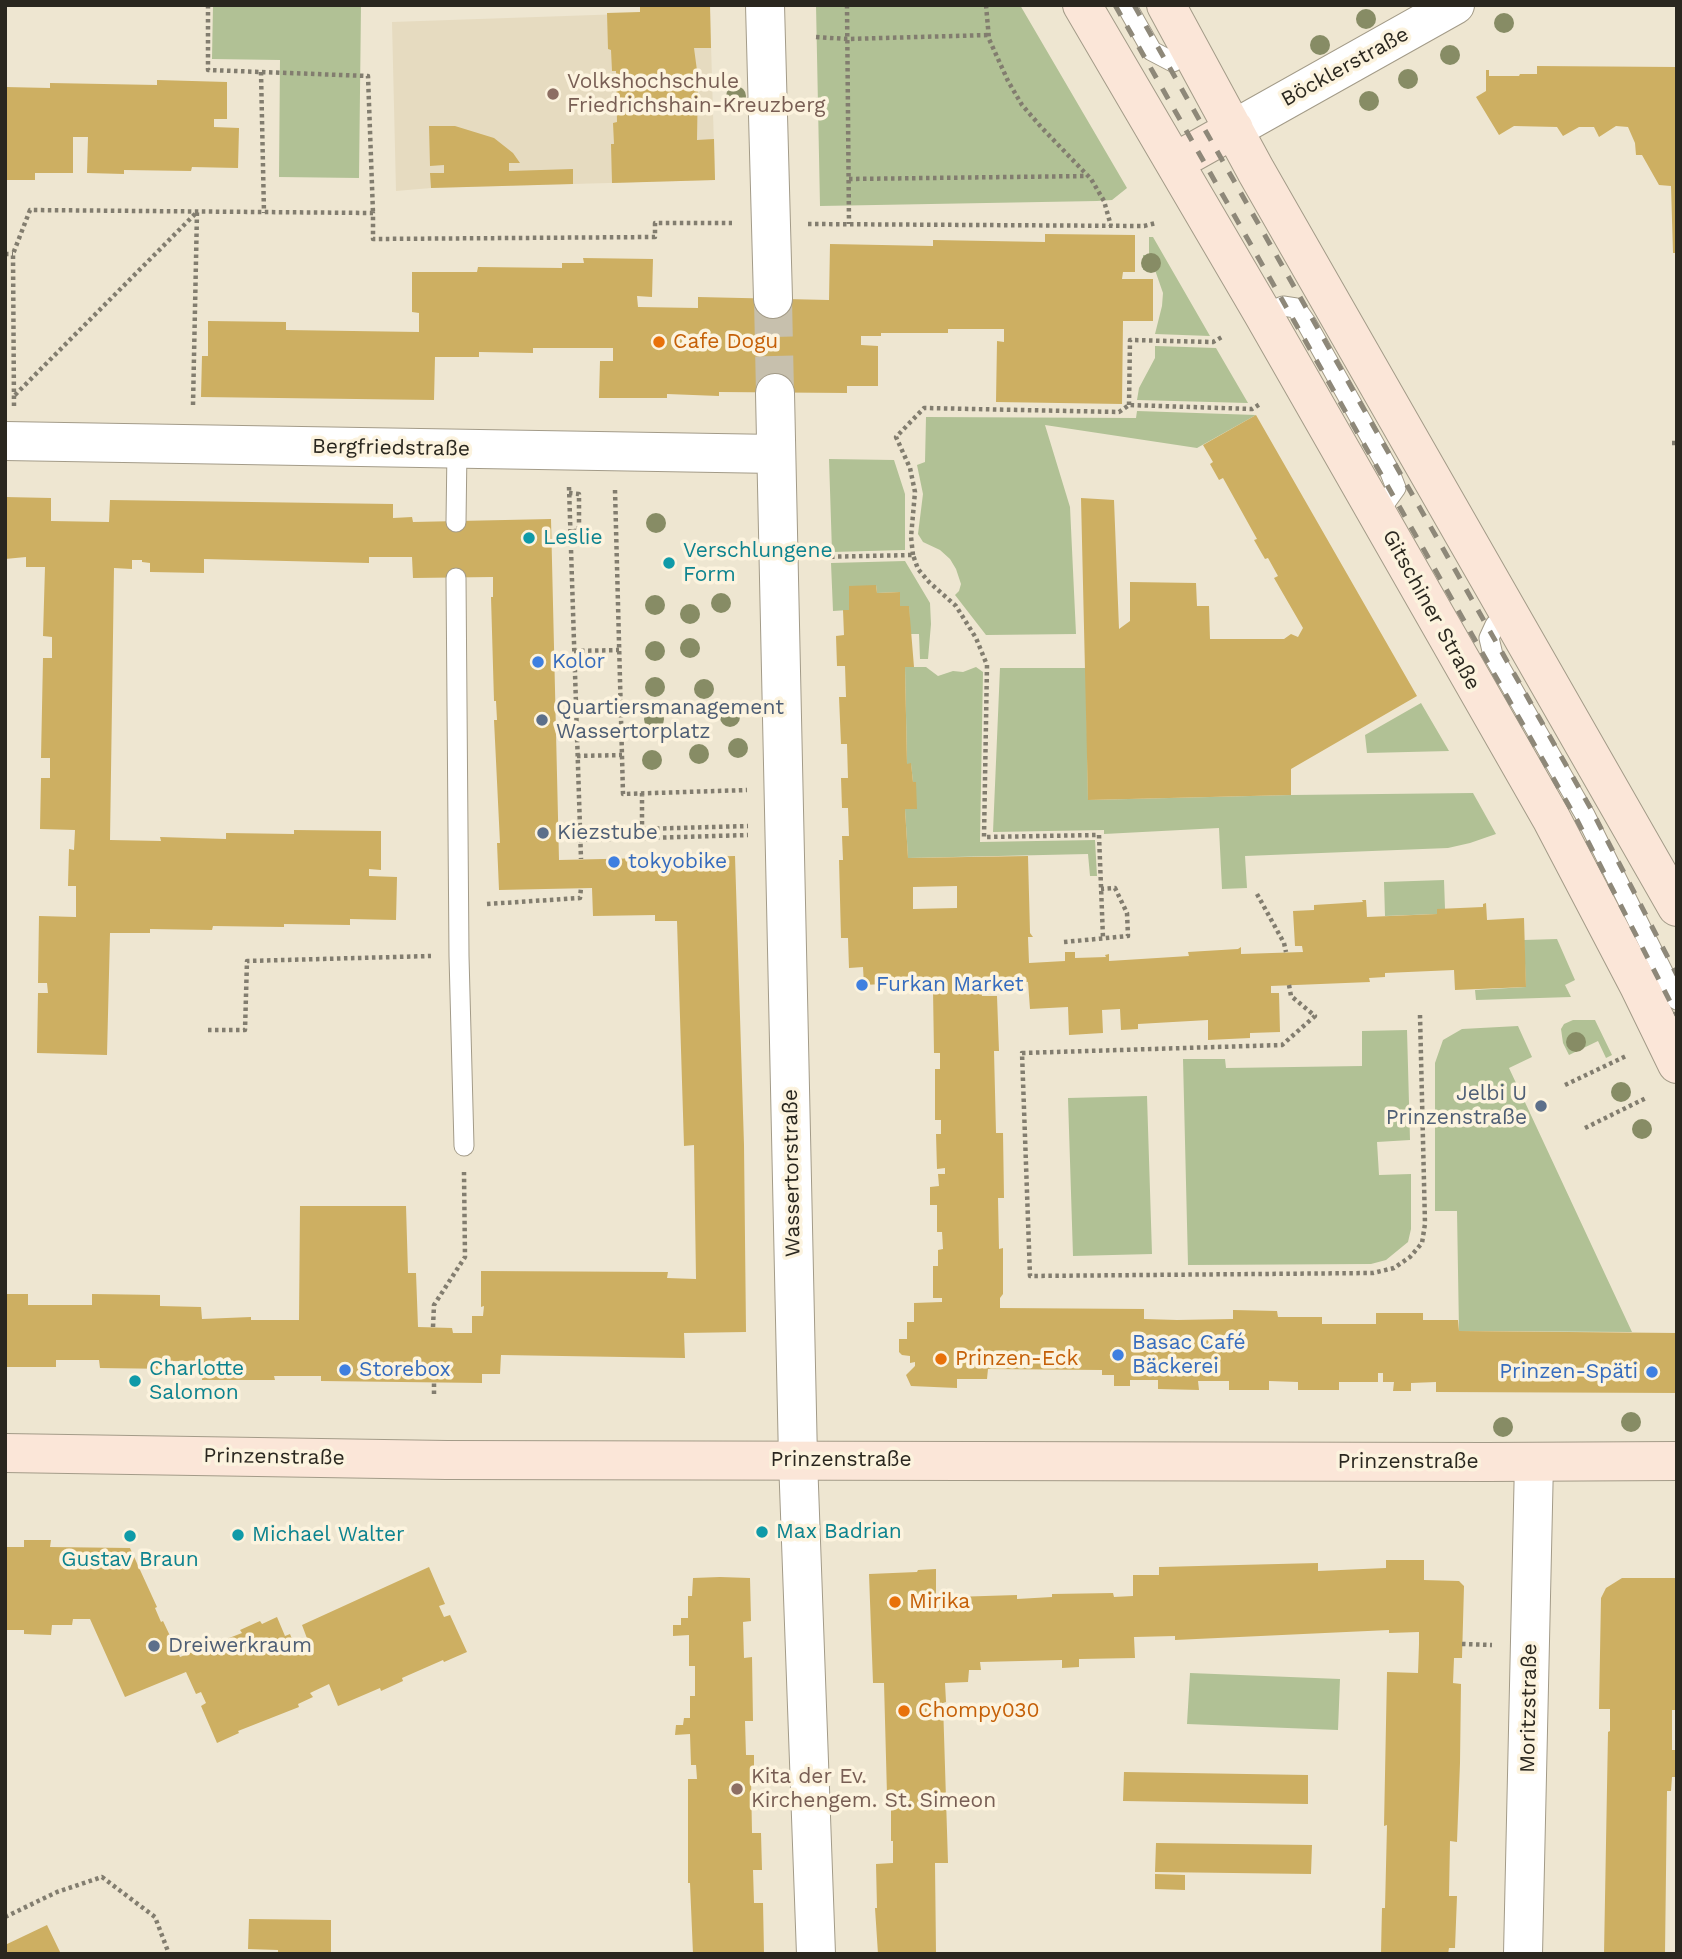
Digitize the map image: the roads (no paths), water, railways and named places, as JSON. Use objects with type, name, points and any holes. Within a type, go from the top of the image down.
[{"type":"main road","name":"Gitschiner Straße","points":[[1083,5],[1551,818],[1677,1064]]},
{"type":"main road","points":[[1166,5],[1256,171],[1677,907]]},
{"type":"main road","points":[[1175,162],[1234,129]]},
{"type":"main road","name":"Prinzenstraße","points":[[5,1453],[447,1460],[1677,1461]]},
{"type":"street","points":[[765,5],[773,299]]},
{"type":"street","name":"Böcklerstraße","points":[[1234,129],[1455,5]]},
{"type":"street","name":"Wassertorstraße","points":[[775,393],[798,1459],[816,1954]]},
{"type":"street","name":"Bergfriedstraße","points":[[10,441],[776,454]]},
{"type":"street","name":"Moritzstraße","points":[[1523,1954],[1534,1462]]},
{"type":"lane","points":[[1126,5],[1152,51],[1173,62],[1191,51]]},
{"type":"lane","points":[[456,522],[457,449]]},
{"type":"lane","points":[[456,578],[458,905],[464,1146]]},
{"type":"lane","points":[[1511,616],[1495,625],[1489,638],[1493,655],[1585,815],[1677,1000]]},
{"type":"tunnel","points":[[773,299],[775,393]]},
{"type":"railway","points":[[1115,5],[1577,820],[1677,1015]]},
{"type":"railway","points":[[1134,5],[1591,809],[1677,975]]},
{"type":"place","name":"Volkshochschule Friedrichshain-Kreuzberg","points":[[553,94]]},
{"type":"place","name":"Cafe Dogu","points":[[659,342]]},
{"type":"place","name":"Leslie","points":[[529,538]]},
{"type":"place","name":"Verschlungene Form","points":[[669,563]]},
{"type":"place","name":"Kolor","points":[[538,662]]},
{"type":"place","name":"Quartiersmanagement Wassertorplatz","points":[[542,720]]},
{"type":"place","name":"Kiezstube","points":[[543,833]]},
{"type":"place","name":"tokyobike","points":[[614,862]]},
{"type":"place","name":"Furkan Market","points":[[862,985]]},
{"type":"place","name":"Jelbi U Prinzenstraße","points":[[1541,1106]]},
{"type":"place","name":"Basac Café Bäckerei","points":[[1118,1355]]},
{"type":"place","name":"Prinzen-Eck","points":[[941,1359]]},
{"type":"place","name":"Storebox","points":[[345,1370]]},
{"type":"place","name":"Prinzen-Späti","points":[[1652,1372]]},
{"type":"place","name":"Charlotte Salomon","points":[[135,1381]]},
{"type":"place","name":"Max Badrian","points":[[762,1532]]},
{"type":"place","name":"Michael Walter","points":[[238,1535]]},
{"type":"place","name":"Gustav Braun","points":[[130,1536]]},
{"type":"place","name":"Mirika","points":[[895,1602]]},
{"type":"place","name":"Dreiwerkraum","points":[[154,1646]]},
{"type":"place","name":"Chompy030","points":[[904,1711]]},
{"type":"place","name":"Kita der Ev. Kirchengem. St. Simeon","points":[[737,1789]]}]
